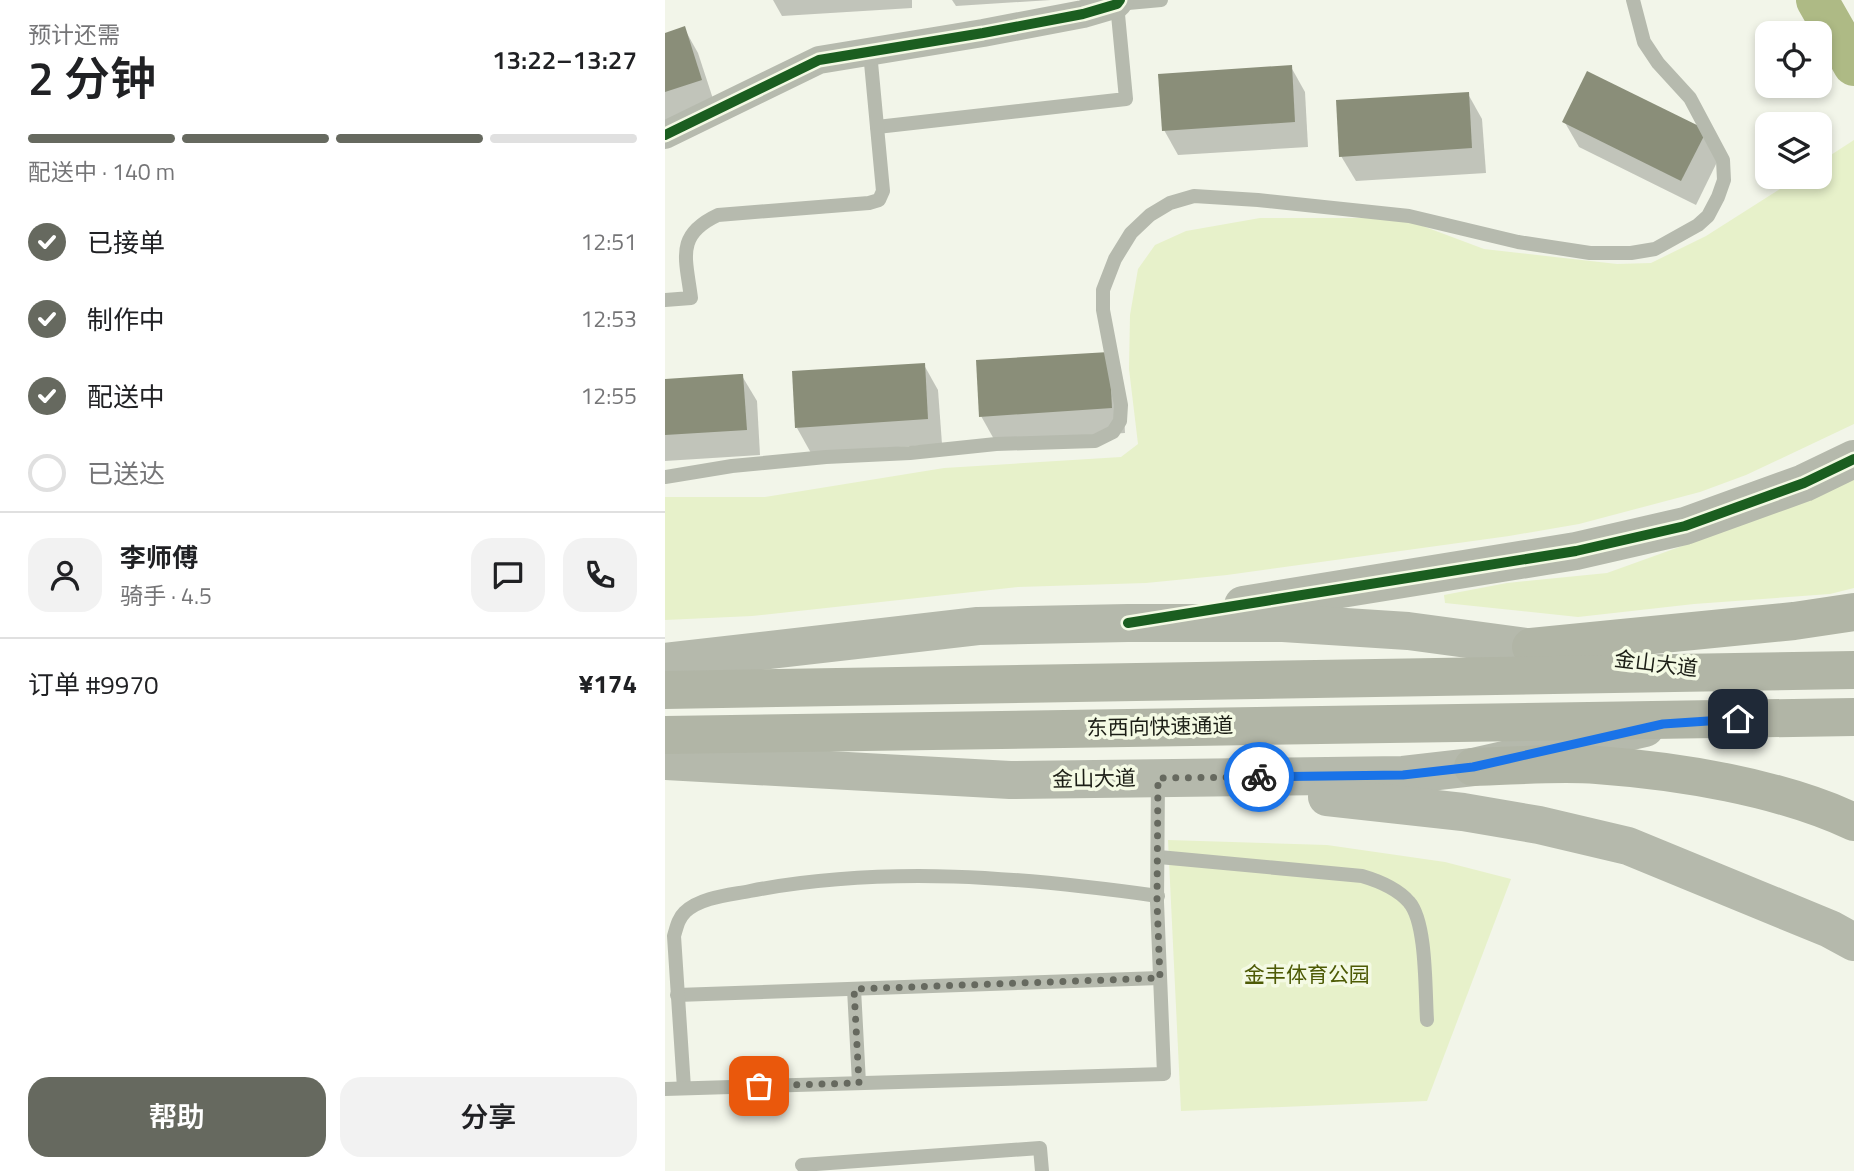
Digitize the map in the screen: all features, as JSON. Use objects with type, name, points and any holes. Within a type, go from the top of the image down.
[{"type":"highway","points":[[1531,647],[1794,621],[1854,612]]},
{"type":"highway","name":"金山大道","points":[[1737,673],[1854,670]]},
{"type":"highway","points":[[665,690],[1737,673]]},
{"type":"highway","name":"金山大道","points":[[1738,719],[1854,716]]},
{"type":"highway","name":"东西向快速通道","points":[[665,735],[1738,719]]},
{"type":"highway","points":[[1473,767],[1595,765],[1683,775],[1766,792],[1854,822]]},
{"type":"main road","points":[[1128,623],[1576,551],[1685,526],[1804,483],[1854,459]]},
{"type":"main road","name":"金山大道","points":[[665,662],[978,626],[1283,623],[1408,631],[1657,666],[1737,673]]},
{"type":"main road","name":"金山大道","points":[[665,761],[1010,780],[1403,775],[1473,767],[1663,724],[1738,719]]},
{"type":"main road","points":[[1158,778],[1463,812],[1539,825],[1628,846],[1830,929],[1854,942]]},
{"type":"street","points":[[665,135],[819,60],[1083,14],[1119,2]]},
{"type":"lane","points":[[877,127],[1126,99],[1119,2],[1161,0]]},
{"type":"lane","points":[[665,477],[732,466],[826,457],[910,453],[996,444],[1095,441],[1106,436],[1113,432],[1120,421],[1121,405],[1103,310],[1103,290],[1115,259],[1131,233],[1150,215],[1170,203],[1194,196],[1409,216],[1518,242],[1590,253],[1631,253],[1655,249],[1678,238],[1707,216],[1724,180],[1723,160],[1690,98],[1658,63],[1644,42],[1633,0]]},
{"type":"lane","points":[[665,300],[691,298],[686,254],[692,233],[702,223],[718,215],[879,200],[883,191],[870,52]]},
{"type":"lane","points":[[665,1089],[1164,1074],[1157,896],[1158,778]]},
{"type":"lane","points":[[1159,857],[1362,876],[1390,886],[1411,904],[1417,918],[1422,940],[1427,1020]]},
{"type":"lane","points":[[684,1088],[674,949],[678,921],[697,905],[730,894],[814,881],[969,876],[1052,882],[1157,896]]},
{"type":"lane","points":[[677,995],[1160,978]]},
{"type":"lane","points":[[854,989],[859,1083]]},
{"type":"lane","points":[[802,1166],[1040,1148],[1042,1171]]},
{"type":"green space","points":[[1854,140],[1854,424],[1746,475],[1700,492],[1579,524],[1227,575],[1146,583],[1018,587],[752,616],[665,620],[665,497],[765,497],[944,468],[1121,457],[1138,444],[1129,369],[1130,315],[1138,269],[1155,245],[1186,231],[1260,218],[1371,218],[1412,222],[1484,249],[1617,264],[1651,263],[1706,236],[1780,189],[1832,189],[1832,154]]},
{"type":"green space","points":[[1854,479],[1854,588],[1830,594],[1694,604],[1578,617],[1445,603],[1444,595],[1507,583],[1607,573],[1771,514]]},
{"type":"green space","name":"金丰体育公园","points":[[1168,840],[1327,845],[1445,862],[1511,879],[1427,1101],[1181,1111]]},
{"type":"building","points":[[685,26],[702,80],[665,92],[665,33]]},
{"type":"building","points":[[1292,65],[1295,122],[1162,131],[1158,74]]},
{"type":"building","points":[[1587,71],[1707,130],[1681,181],[1562,122]]},
{"type":"building","points":[[1469,92],[1472,148],[1339,157],[1336,100]]},
{"type":"building","points":[[1109,352],[1112,408],[979,417],[976,360]]},
{"type":"building","points":[[925,363],[928,419],[795,428],[792,371]]},
{"type":"building","points":[[743,374],[747,430],[665,435],[665,379]]},
{"type":"waterway","points":[[1817,0],[1854,65]]},
{"type":"cycle path","points":[[665,135],[819,60],[1083,14],[1117,4],[1120,0]]},
{"type":"cycle path","points":[[1128,623],[1576,551],[1685,526],[1804,483],[1854,459]]},
{"type":"way so far","points":[[759,1086],[859,1083],[854,989],[1160,978],[1157,901],[1158,778],[1259,777]]},
{"type":"route","points":[[1259,777],[1403,775],[1473,767],[1663,724],[1738,719]]}]
